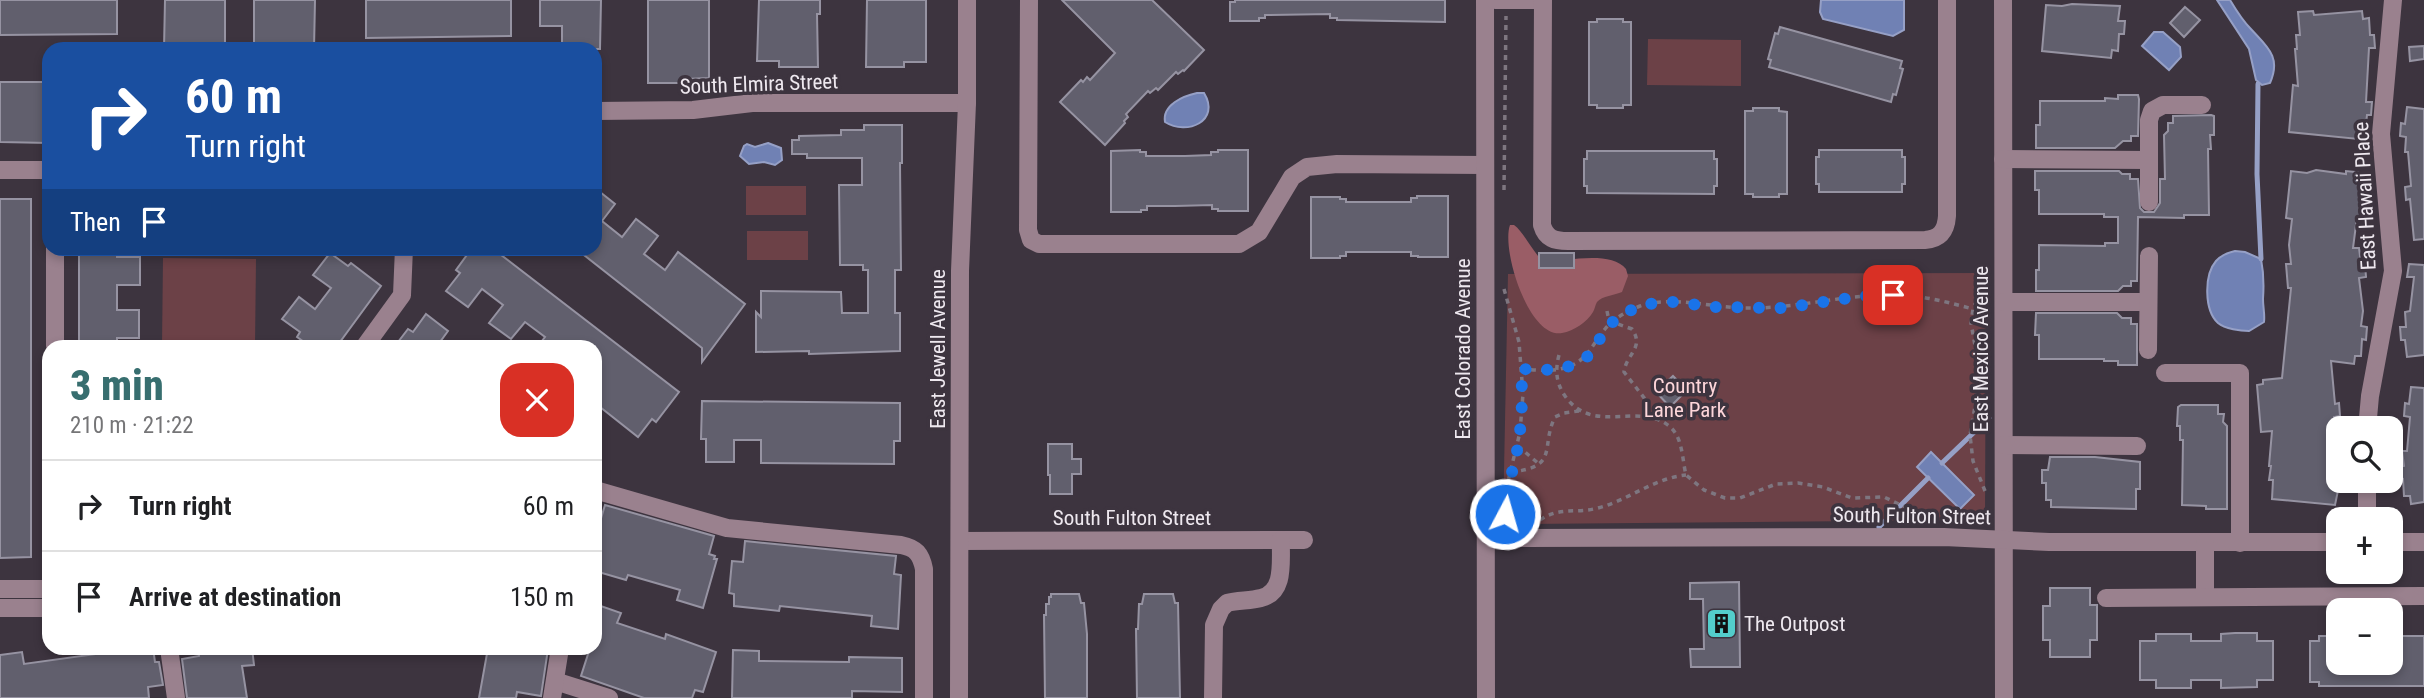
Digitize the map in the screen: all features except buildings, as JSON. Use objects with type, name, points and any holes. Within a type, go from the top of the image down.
[{"type":"street","name":"East Jewell Avenue","points":[[960,698],[960,271],[967,103],[967,0]]},
{"type":"street","points":[[1029,0],[1028,230],[1031,240],[1039,244],[1238,244],[1259,232],[1291,178],[1307,167],[1337,164],[1485,164]]},
{"type":"street","name":"East Colorado Avenue","points":[[1485,0],[1486,698]]},
{"type":"street","points":[[1495,0],[1543,0],[1543,229],[1554,240],[1609,241],[1925,240],[1939,237],[1944,230],[1947,216],[1947,0]]},
{"type":"street","name":"East Mexico Avenue","points":[[2003,0],[2004,698]]},
{"type":"street","name":"East Hawaii Place","points":[[2368,416],[2393,271],[2381,135],[2393,0]]},
{"type":"street","name":"South Elmira Street","points":[[602,111],[687,110],[752,103],[967,103]]},
{"type":"street","points":[[2149,202],[2149,120],[2155,108],[2163,105],[2202,105]]},
{"type":"street","points":[[2003,159],[2149,160]]},
{"type":"street","points":[[0,170],[42,170]]},
{"type":"street","points":[[55,256],[55,340]]},
{"type":"street","points":[[369,340],[402,295],[404,256]]},
{"type":"street","points":[[2148,350],[2149,256]]},
{"type":"street","points":[[2004,302],[2148,302]]},
{"type":"street","points":[[2165,373],[2240,373],[2241,542]]},
{"type":"street","points":[[2004,445],[2137,446]]},
{"type":"street","points":[[602,492],[729,528],[911,548],[920,554],[924,576],[924,698]]},
{"type":"street","name":"South Fulton Street","points":[[1486,538],[1944,537],[2205,543],[2326,542]]},
{"type":"street","points":[[1213,698],[1214,625],[1217,617],[1227,603],[1269,596],[1275,590],[1280,576],[1280,540]]},
{"type":"street","name":"South Fulton Street","points":[[960,541],[1304,540]]},
{"type":"street","points":[[2403,542],[2424,542]]},
{"type":"street","points":[[2205,543],[2205,597]]},
{"type":"street","points":[[0,589],[42,589]]},
{"type":"street","points":[[2106,598],[2424,596]]},
{"type":"street","points":[[0,608],[42,608]]},
{"type":"street","points":[[170,655],[176,698]]},
{"type":"street","points":[[559,655],[553,689],[609,698]]},
{"type":"path","points":[[1504,197],[1506,0]]},
{"type":"path","points":[[1504,286],[1519,342],[1522,407],[1518,446],[1506,494],[1505,514],[1507,520],[1518,523]]},
{"type":"path","points":[[1984,289],[1973,309],[1971,323],[1977,357],[1978,389],[1971,426],[1971,452],[1976,470],[1984,483],[1986,498]]},
{"type":"path","points":[[1521,369],[1556,370],[1573,365],[1587,357],[1611,323],[1633,309],[1662,302],[1716,307],[1783,308],[1863,296],[1893,295],[1917,297],[1973,309]]},
{"type":"path","points":[[1607,311],[1611,323]]},
{"type":"path","points":[[1611,323],[1632,329],[1637,338],[1637,346],[1625,363],[1624,372],[1645,399],[1648,417]]},
{"type":"path","points":[[1559,355],[1556,370],[1562,390],[1579,411]]},
{"type":"path","points":[[1511,472],[1527,470],[1539,464],[1548,452],[1555,417],[1564,412],[1579,411],[1603,417],[1648,417],[1665,423],[1676,433],[1686,475],[1704,490],[1725,498],[1740,498],[1776,484],[1798,482],[1823,487],[1852,498],[1873,495],[1884,497],[1913,511],[1949,520]]},
{"type":"path","points":[[1518,446],[1539,464]]},
{"type":"path","points":[[1535,523],[1556,511],[1602,507],[1666,478],[1686,475]]},
{"type":"green space","points":[[1648,39],[1741,40],[1741,86],[1647,85]]},
{"type":"green space","points":[[746,186],[806,186],[806,215],[746,215]]},
{"type":"green space","points":[[747,231],[808,231],[808,260],[747,260]]},
{"type":"green space","points":[[163,258],[256,259],[255,340],[162,340]]},
{"type":"green space","name":"Country Lane Park","points":[[1986,273],[1985,520],[1525,524],[1503,520],[1508,274]]},
{"type":"shaded area","points":[[1510,225],[1518,228],[1544,262],[1599,258],[1619,263],[1626,269],[1628,276],[1622,292],[1599,300],[1590,316],[1576,328],[1562,333],[1550,331],[1539,322],[1520,291],[1510,253]]},
{"type":"water","points":[[1821,0],[1904,0],[1904,30],[1893,36],[1823,19],[1820,12]]},
{"type":"water","points":[[2217,0],[2230,0],[2244,22],[2270,52],[2274,66],[2270,83],[2262,85],[2256,80],[2249,49]]},
{"type":"water","points":[[2154,32],[2163,32],[2180,47],[2181,57],[2169,70],[2142,46]]},
{"type":"water","points":[[1197,93],[1204,93],[1208,103],[1205,118],[1199,123],[1183,127],[1165,122],[1170,106]]},
{"type":"water","points":[[768,143],[781,148],[782,160],[775,165],[764,162],[749,164],[740,156],[747,144],[755,147]]},
{"type":"water","points":[[2235,251],[2261,259],[2262,264],[2264,322],[2249,331],[2218,323],[2208,301],[2208,283],[2212,267],[2220,257]]},
{"type":"water","points":[[1931,452],[1974,495],[1960,509],[1917,467]]},
{"type":"waterway","points":[[2258,84],[2257,174],[2261,259]]},
{"type":"waterway","points":[[1942,463],[1989,418]]},
{"type":"waterway","points":[[1879,527],[1928,478]]},
{"type":"place","name":"The Outpost","points":[[1721,624]]},
{"type":"route","points":[[1505,514],[1507,486],[1520,432],[1523,394],[1521,369],[1556,370],[1573,365],[1587,357],[1611,323],[1623,314],[1647,304],[1674,302],[1716,307],[1783,308],[1863,296],[1893,295]]}]
